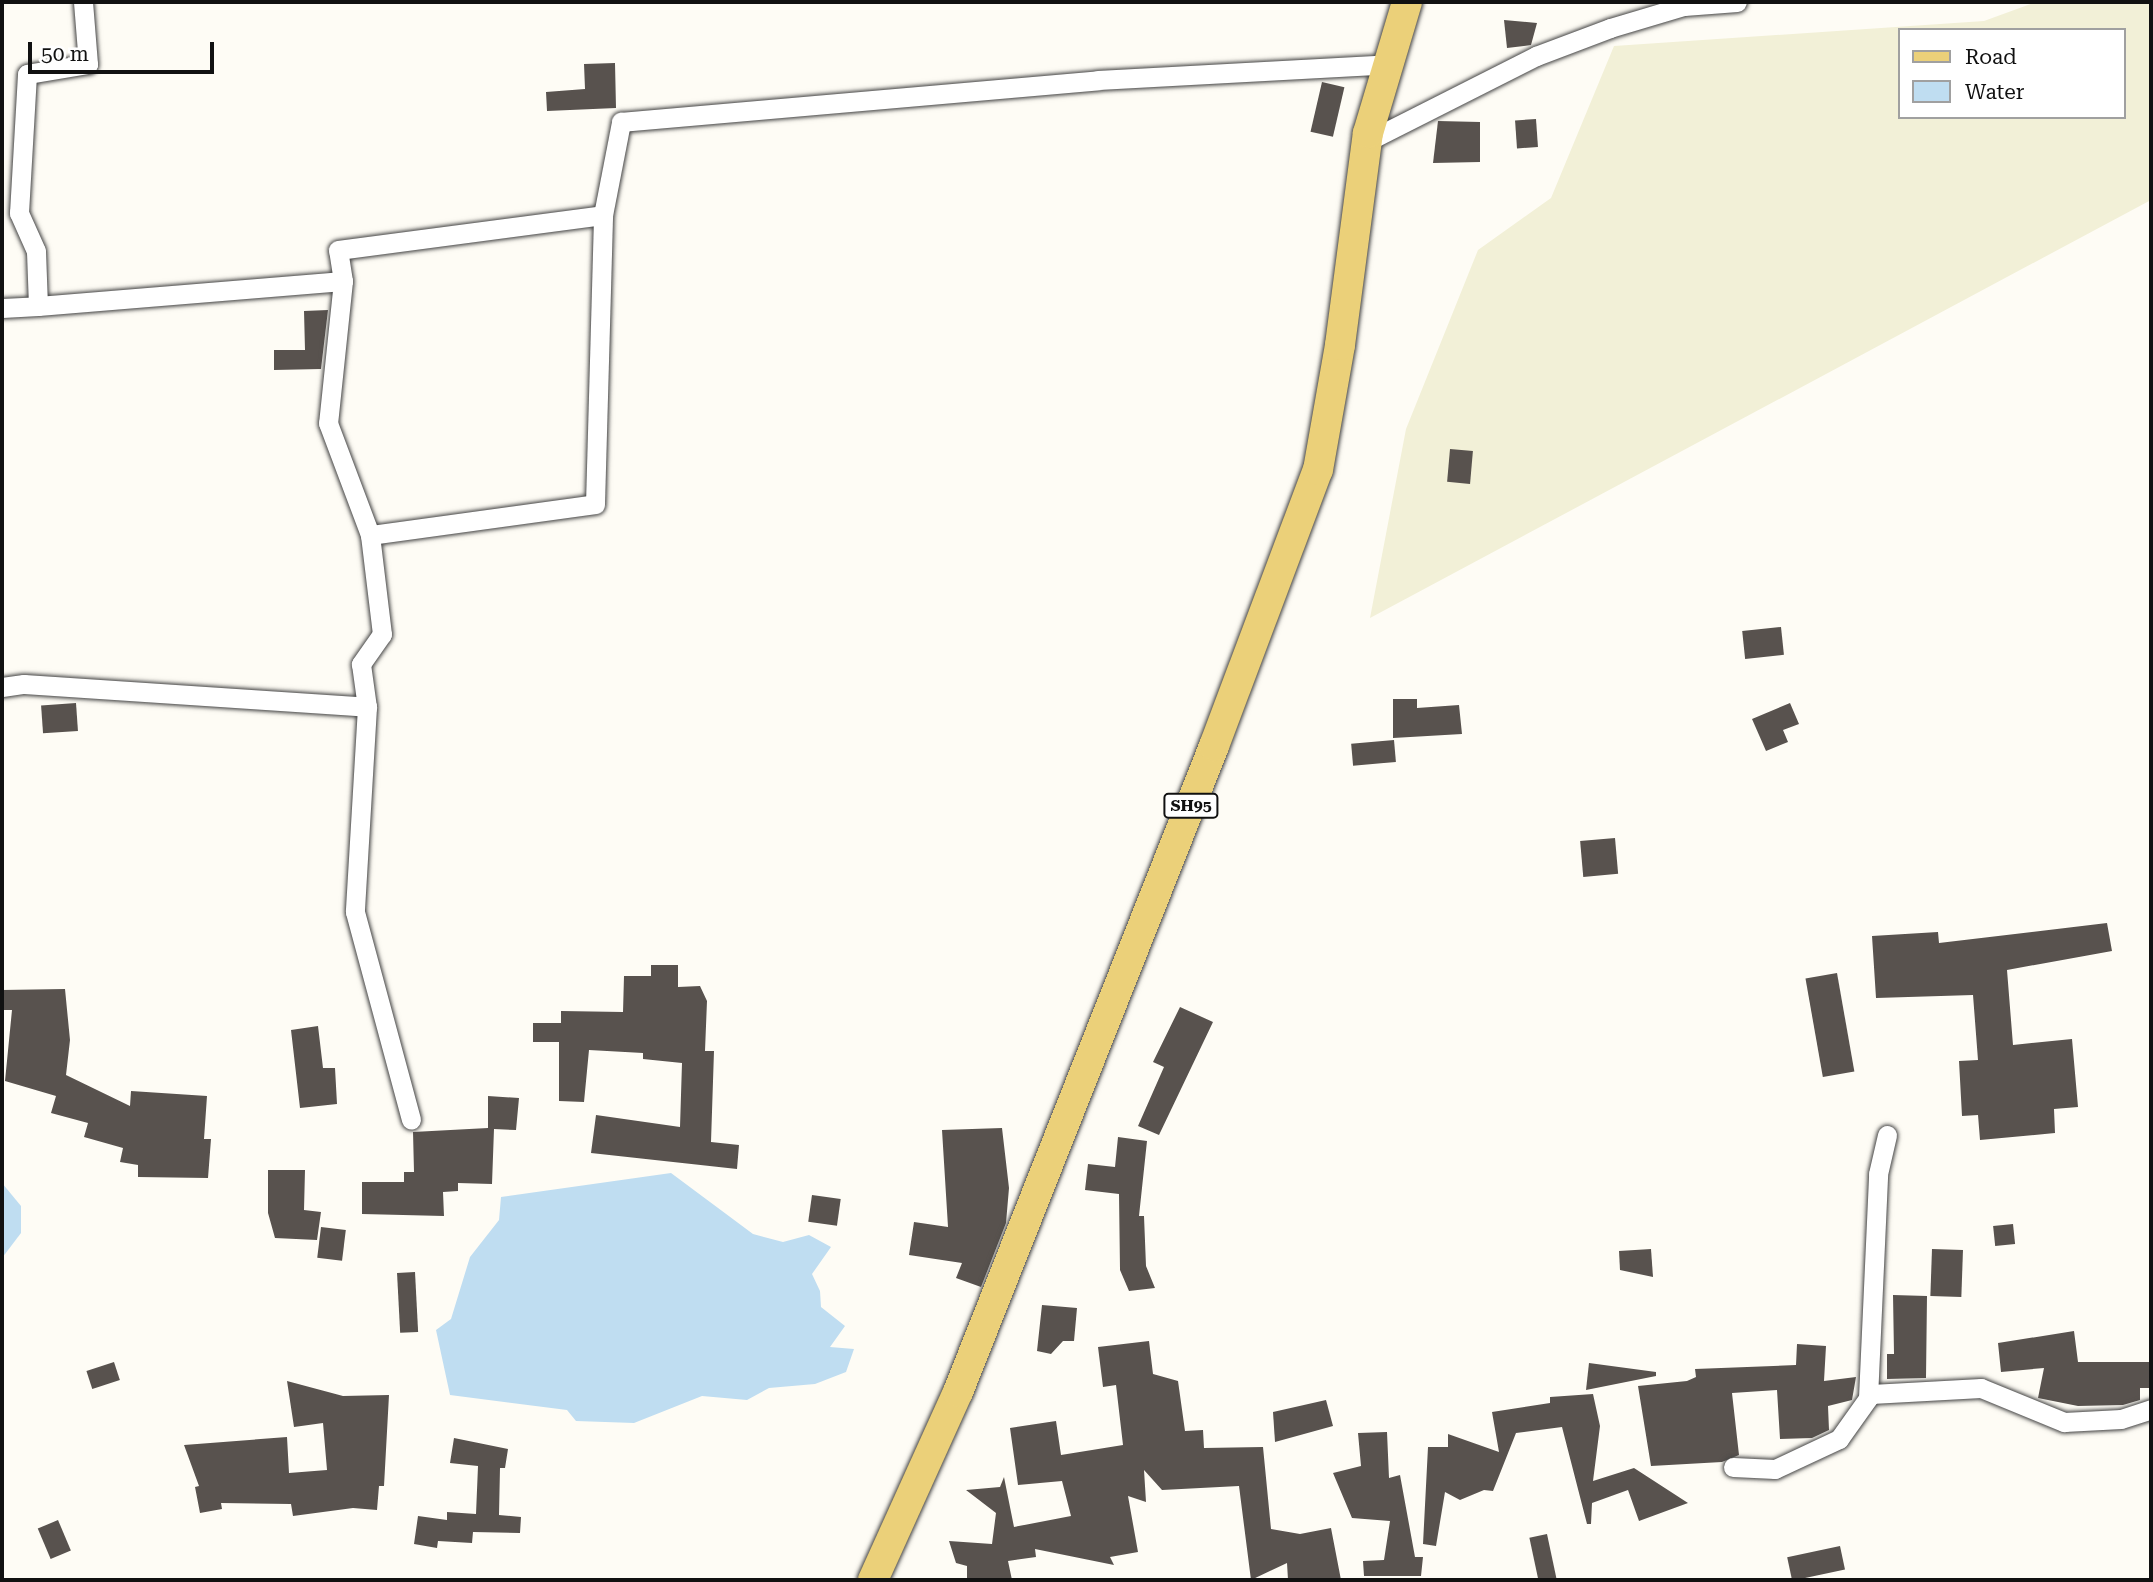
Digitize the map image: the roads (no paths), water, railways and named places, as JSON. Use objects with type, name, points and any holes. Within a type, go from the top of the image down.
[{"type":"main road","name":"SH95","points":[[873,1580],[964,1379],[1214,746],[1318,470],[1340,345],[1366,142],[1407,2]]},
{"type":"street","points":[[38,306],[36,251],[19,213],[27,74],[88,64],[83,2]]},
{"type":"street","points":[[1366,142],[1536,56],[1610,28],[1707,2],[1737,2]]},
{"type":"street","points":[[370,535],[595,504],[603,215],[621,122],[1098,80],[1389,64]]},
{"type":"street","points":[[411,1119],[355,912],[367,707],[361,664],[382,634],[370,535],[328,423],[343,281],[338,250],[603,215]]},
{"type":"street","points":[[2,308],[343,281]]},
{"type":"street","points":[[2,687],[24,684],[367,707]]},
{"type":"street","points":[[1868,1398],[1878,1174],[1887,1135]]},
{"type":"street","points":[[1732,1467],[1775,1469],[1839,1439],[1871,1394],[1981,1388],[2064,1422],[2121,1419],[2151,1409]]},
{"type":"water","points":[[671,1173],[753,1234],[783,1242],[809,1235],[831,1247],[812,1274],[820,1291],[821,1307],[845,1326],[830,1347],[854,1349],[846,1372],[815,1384],[769,1388],[747,1400],[702,1396],[634,1423],[576,1421],[567,1410],[450,1395],[436,1330],[451,1319],[470,1257],[499,1220],[501,1197]]},
{"type":"water","points":[[2,1183],[21,1206],[21,1233],[2,1258]]}]
